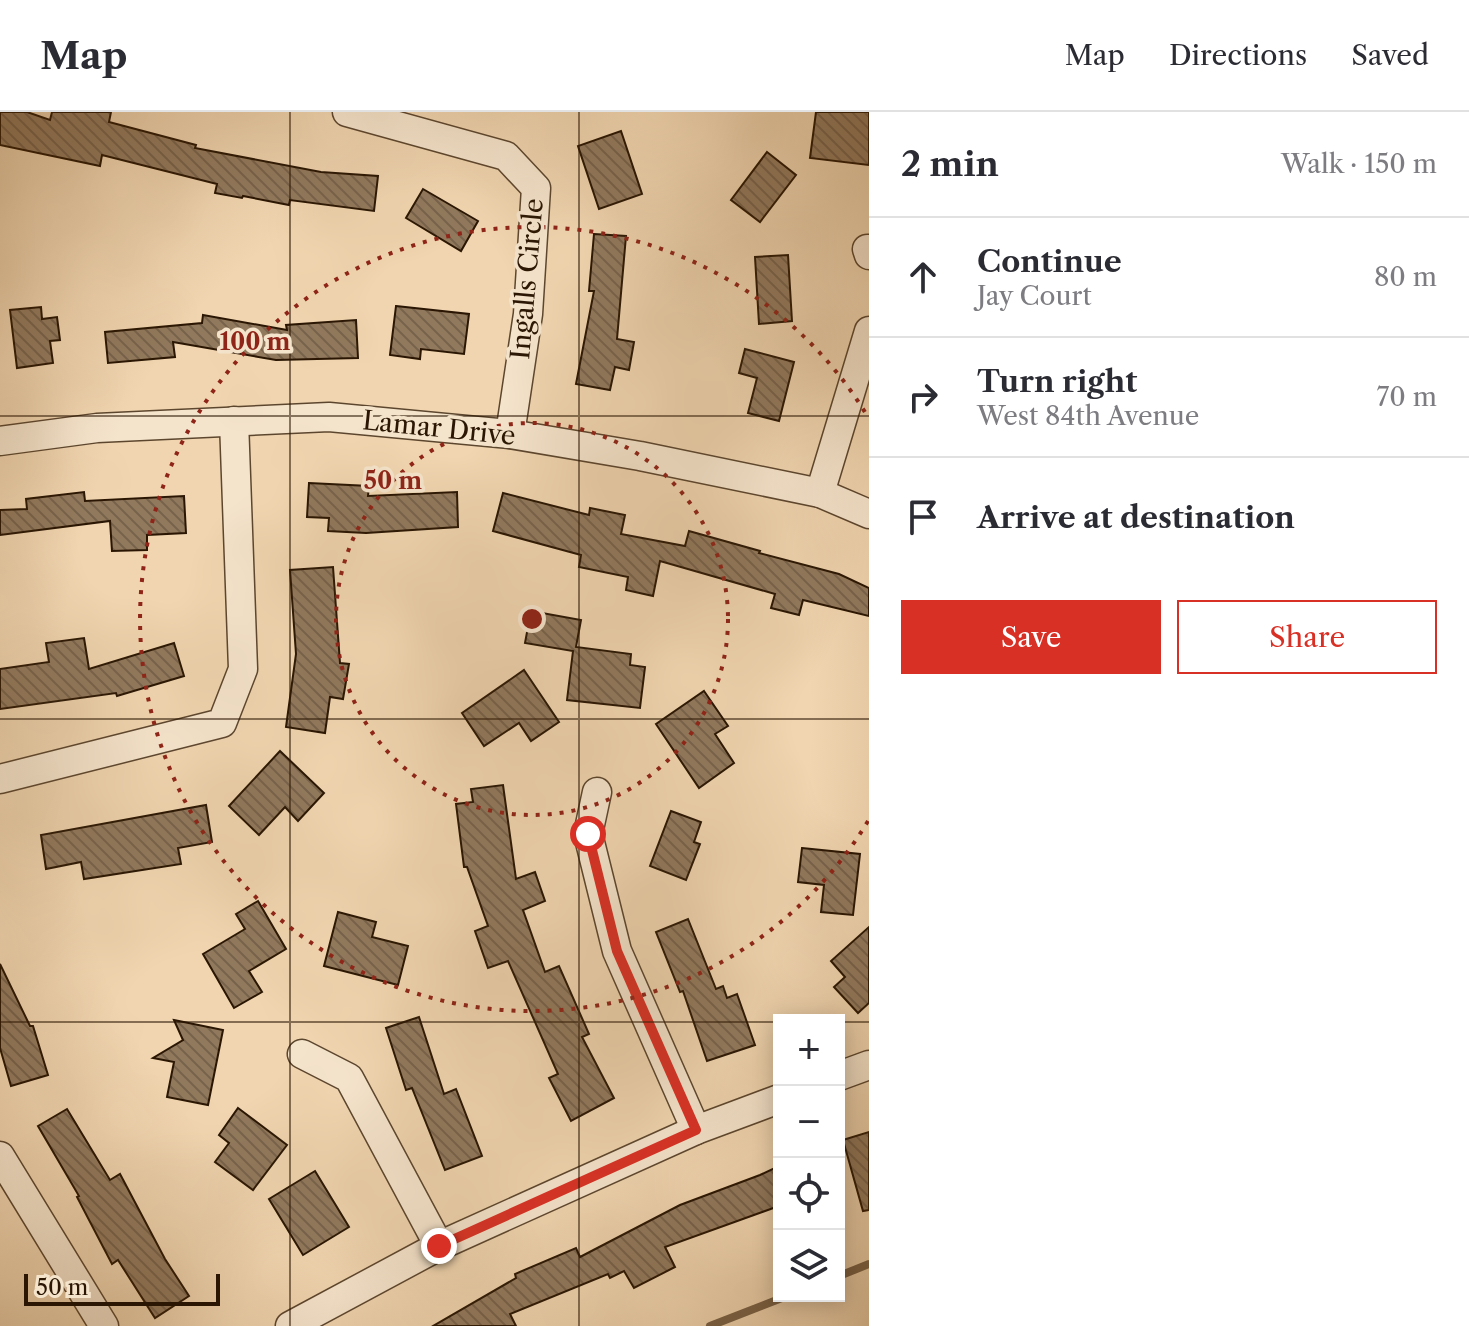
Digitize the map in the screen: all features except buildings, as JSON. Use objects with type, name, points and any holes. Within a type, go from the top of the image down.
[{"type":"street","name":"Ingalls Circle","points":[[347,112],[506,156],[536,188],[528,314],[510,434]]},
{"type":"street","points":[[820,493],[869,331]]},
{"type":"street","name":"Lamar Drive","points":[[0,441],[97,428],[329,417],[510,434],[640,456],[820,493],[869,514]]},
{"type":"street","points":[[0,779],[222,723],[243,669],[234,421]]},
{"type":"street","points":[[597,792],[588,834],[617,951],[696,1130]]},
{"type":"street","points":[[302,1054],[349,1078],[439,1246]]},
{"type":"street","points":[[845,1074],[869,1065]]},
{"type":"street","points":[[290,1326],[439,1246],[696,1130],[773,1101]]},
{"type":"street","points":[[0,1156],[104,1326]]},
{"type":"waterway","points":[[845,1274],[869,1264]]},
{"type":"waterway","points":[[710,1326],[773,1301]]},
{"type":"route","points":[[439,1246],[696,1130],[617,951],[588,834]]}]
